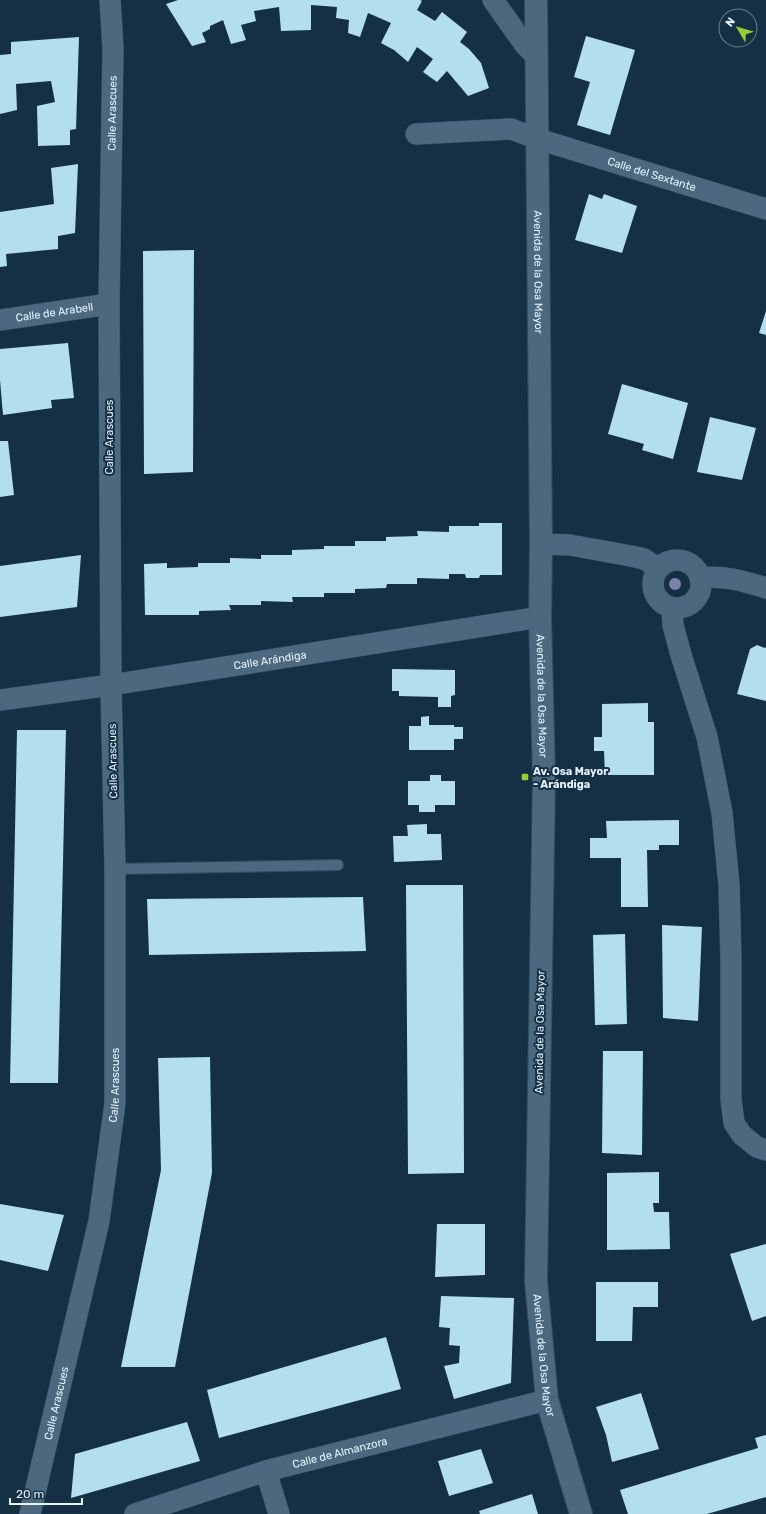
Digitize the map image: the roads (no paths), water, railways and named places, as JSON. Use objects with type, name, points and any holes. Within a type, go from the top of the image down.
[{"type":"main road","name":"Avenida de la Osa Mayor","points":[[536,0],[541,544],[540,618],[544,778],[536,1280],[546,1400],[581,1514]]},
{"type":"street","name":"Calle Arascues","points":[[30,1514],[99,1221],[114,1111],[115,869],[111,685],[109,304],[112,48],[110,0]]},
{"type":"street","points":[[493,0],[525,45],[536,56]]},
{"type":"street","name":"Calle del Sextante","points":[[416,134],[511,129],[538,139],[766,210]]},
{"type":"street","name":"Calle de Arabell","points":[[0,320],[109,304]]},
{"type":"street","points":[[541,544],[570,545],[631,556],[644,559],[658,568]]},
{"type":"street","points":[[678,560],[692,565],[700,578],[701,586],[699,594],[688,606],[680,609],[672,609],[664,605],[657,600],[653,592],[652,584],[654,575],[658,568],[664,563],[678,560]]},
{"type":"street","points":[[700,578],[715,576],[742,580],[766,588]]},
{"type":"street","points":[[672,609],[673,625],[681,655],[707,738],[722,814],[729,885],[731,960],[731,1099],[734,1123],[742,1135],[756,1148],[766,1150]]},
{"type":"street","name":"Calle Arándiga","points":[[0,700],[111,685],[540,618]]},
{"type":"street","name":"Calle de Almanzora","points":[[135,1514],[266,1471],[546,1400]]},
{"type":"street","points":[[266,1471],[280,1514]]},
{"type":"lane","points":[[115,869],[338,865]]},
{"type":"place","name":"Av. Osa Mayor - Arándiga","points":[[525,777]]}]
